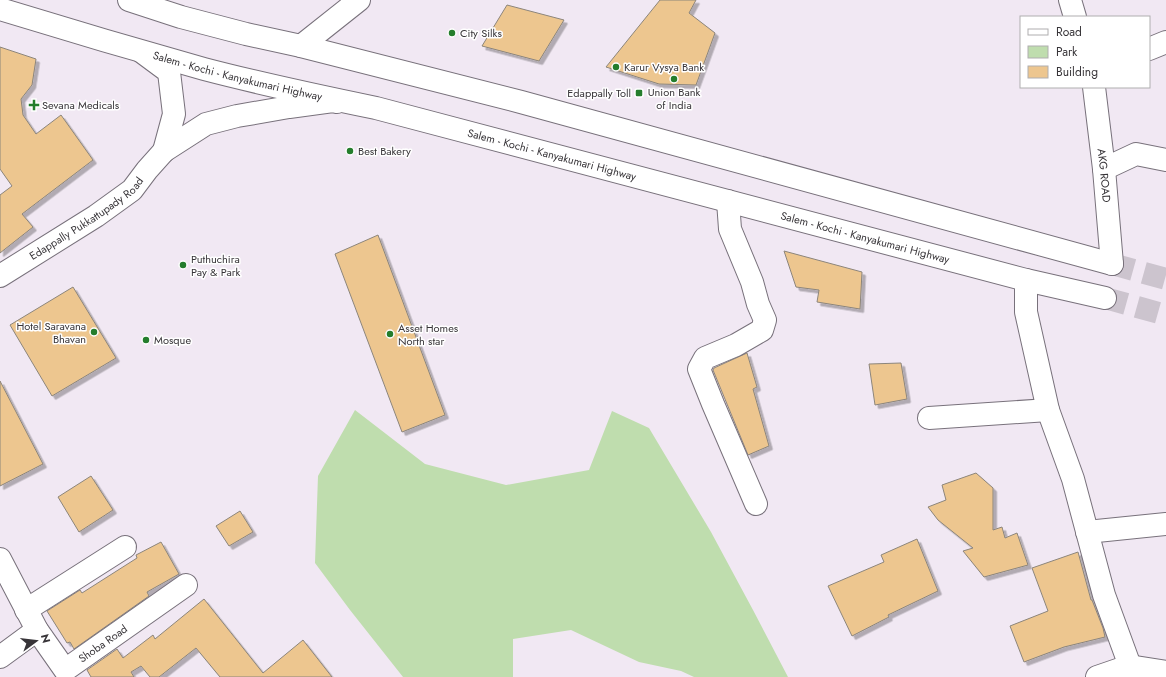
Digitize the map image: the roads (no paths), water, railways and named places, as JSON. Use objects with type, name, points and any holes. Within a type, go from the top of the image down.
[{"type":"main road","points":[[129,0],[182,17],[246,34],[302,46],[359,0]]},
{"type":"main road","points":[[1070,0],[1076,16]]},
{"type":"main road","name":"Salem - Kochi - Kanyakumari Highway","points":[[0,10],[142,52],[206,69],[376,108],[1026,280],[1105,298]]},
{"type":"main road","points":[[1150,49],[1166,42]]},
{"type":"main road","name":"AKG ROAD","points":[[302,46],[521,102],[1112,264],[1104,169],[1094,88]]},
{"type":"main road","points":[[142,52],[169,72],[174,114],[164,151]]},
{"type":"main road","points":[[164,151],[206,124],[236,116],[333,101],[376,108]]},
{"type":"main road","name":"Edappally Pukkattupady Road","points":[[0,276],[96,216],[132,190],[164,151]]},
{"type":"main road","points":[[1104,169],[1136,154],[1166,160]]},
{"type":"main road","points":[[728,201],[730,229],[752,282],[758,304],[765,320],[762,330],[736,345],[705,358],[699,369],[756,504]]},
{"type":"main road","points":[[1026,280],[1026,312],[1048,410],[1073,479],[1104,595],[1132,671]]},
{"type":"main road","points":[[929,418],[1048,410]]},
{"type":"main road","points":[[1087,532],[1166,524]]},
{"type":"main road","points":[[26,610],[125,547]]},
{"type":"main road","name":"Shoba Road","points":[[0,559],[37,630],[68,673],[186,585]]},
{"type":"main road","points":[[0,657],[37,630]]},
{"type":"main road","points":[[1097,677],[1132,671],[1166,672]]},
{"type":"tunnel","points":[[1112,264],[1166,279]]},
{"type":"tunnel","points":[[1105,298],[1166,315]]},
{"type":"place","name":"City Silks","points":[[452,33]]},
{"type":"place","name":"Karur Vysya Bank","points":[[616,67]]},
{"type":"place","name":"Union Bank of India","points":[[674,79]]},
{"type":"place","name":"Edappally Toll","points":[[639,93]]},
{"type":"place","name":"Sevana Medicals","points":[[34,105]]},
{"type":"place","name":"Best Bakery","points":[[350,151]]},
{"type":"place","name":"Puthuchira Pay & Park","points":[[183,265]]},
{"type":"place","name":"Hotel Saravana Bhavan","points":[[94,332]]},
{"type":"place","name":"Asset Homes North star","points":[[390,334]]},
{"type":"place","name":"Mosque","points":[[146,340]]}]
